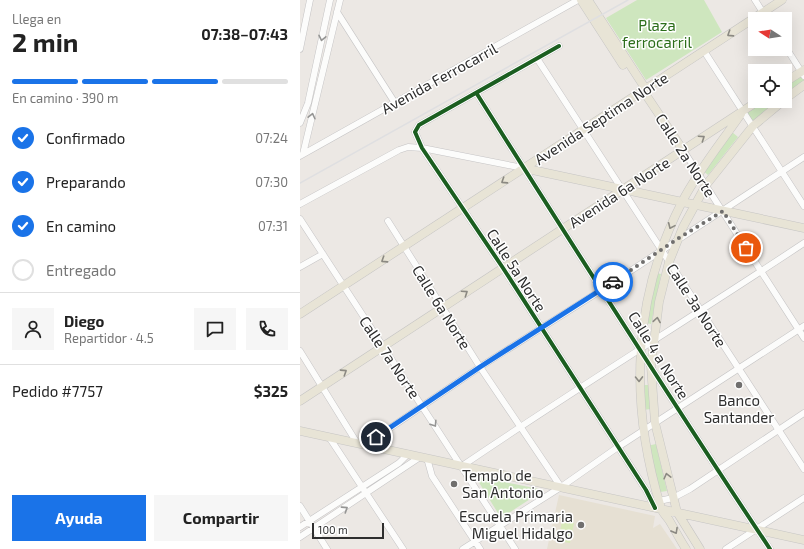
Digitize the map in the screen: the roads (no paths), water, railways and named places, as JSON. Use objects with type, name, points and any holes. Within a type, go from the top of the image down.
[{"type":"main road","points":[[581,0],[644,91]]},
{"type":"main road","points":[[588,0],[644,91]]},
{"type":"main road","name":"Avenida Septima Norte","points":[[769,12],[782,0]]},
{"type":"main road","name":"Avenida Septima Norte","points":[[300,314],[582,129],[644,91],[704,51],[748,26]]},
{"type":"main road","points":[[792,78],[803,72]]},
{"type":"main road","points":[[792,94],[804,85]]},
{"type":"main road","name":"Calle 2a Norte","points":[[644,91],[683,150]]},
{"type":"main road","name":"Avenida 6a Norte","points":[[300,401],[748,107]]},
{"type":"main road","points":[[700,549],[677,512],[655,423],[651,366],[659,302],[669,262],[694,205],[706,185],[753,126],[775,108]]},
{"type":"main road","points":[[686,549],[658,506],[640,402],[641,330],[648,293],[661,250],[682,202],[699,174],[744,110]]},
{"type":"main road","points":[[523,168],[804,228]]},
{"type":"main road","points":[[300,431],[561,487],[658,506],[677,512],[804,540]]},
{"type":"street","points":[[300,49],[310,0]]},
{"type":"street","points":[[300,123],[308,103],[330,0]]},
{"type":"street","points":[[302,155],[340,0]]},
{"type":"street","name":"Avenida Ferrocarril","points":[[302,155],[578,0]]},
{"type":"street","points":[[756,0],[763,12]]},
{"type":"street","points":[[337,12],[395,103]]},
{"type":"street","points":[[477,94],[560,46]]},
{"type":"street","points":[[704,51],[744,110],[804,206]]},
{"type":"street","points":[[792,56],[803,72]]},
{"type":"street","name":"Calle 3a Norte","points":[[538,60],[804,470]]},
{"type":"street","name":"Calle 5a Norte","points":[[477,94],[419,125],[415,132],[422,148],[503,268],[540,328],[581,387],[618,447],[658,506]]},
{"type":"street","name":"Calle 4 a Norte","points":[[477,94],[523,168],[564,228],[651,366],[770,549]]},
{"type":"street","points":[[300,204],[399,150],[408,147],[422,148],[523,168]]},
{"type":"street","name":"Calle 2a Norte","points":[[683,150],[761,272],[801,328],[804,338]]},
{"type":"street","points":[[300,351],[361,444],[423,406],[480,367],[603,289],[804,157]]},
{"type":"street","name":"Calle 7a Norte","points":[[300,219],[515,549]]},
{"type":"street","name":"Calle 6a Norte","points":[[388,221],[519,427],[561,487]]},
{"type":"street","points":[[462,466],[640,348],[701,311],[804,243]]},
{"type":"street","points":[[300,267],[323,254]]},
{"type":"street","points":[[463,549],[561,487],[618,447],[801,328]]},
{"type":"street","points":[[658,506],[718,470],[804,413]]},
{"type":"street","points":[[329,437],[403,549]]},
{"type":"street","points":[[300,527],[399,463],[408,454]]},
{"type":"street","points":[[300,537],[423,458],[432,476],[480,549]]},
{"type":"street","points":[[726,549],[804,498]]},
{"type":"street","points":[[300,506],[327,549]]},
{"type":"railway","points":[[300,183],[628,0]]},
{"type":"place","name":"Banco Santander","points":[[739,385]]},
{"type":"place","name":"Templo de San Antonio","points":[[454,484]]},
{"type":"place","name":"Escuela Primaria Miguel Hidalgo","points":[[581,525]]},
{"type":"park label","name":"Plaza ferrocarril","points":[[657,34]]}]
